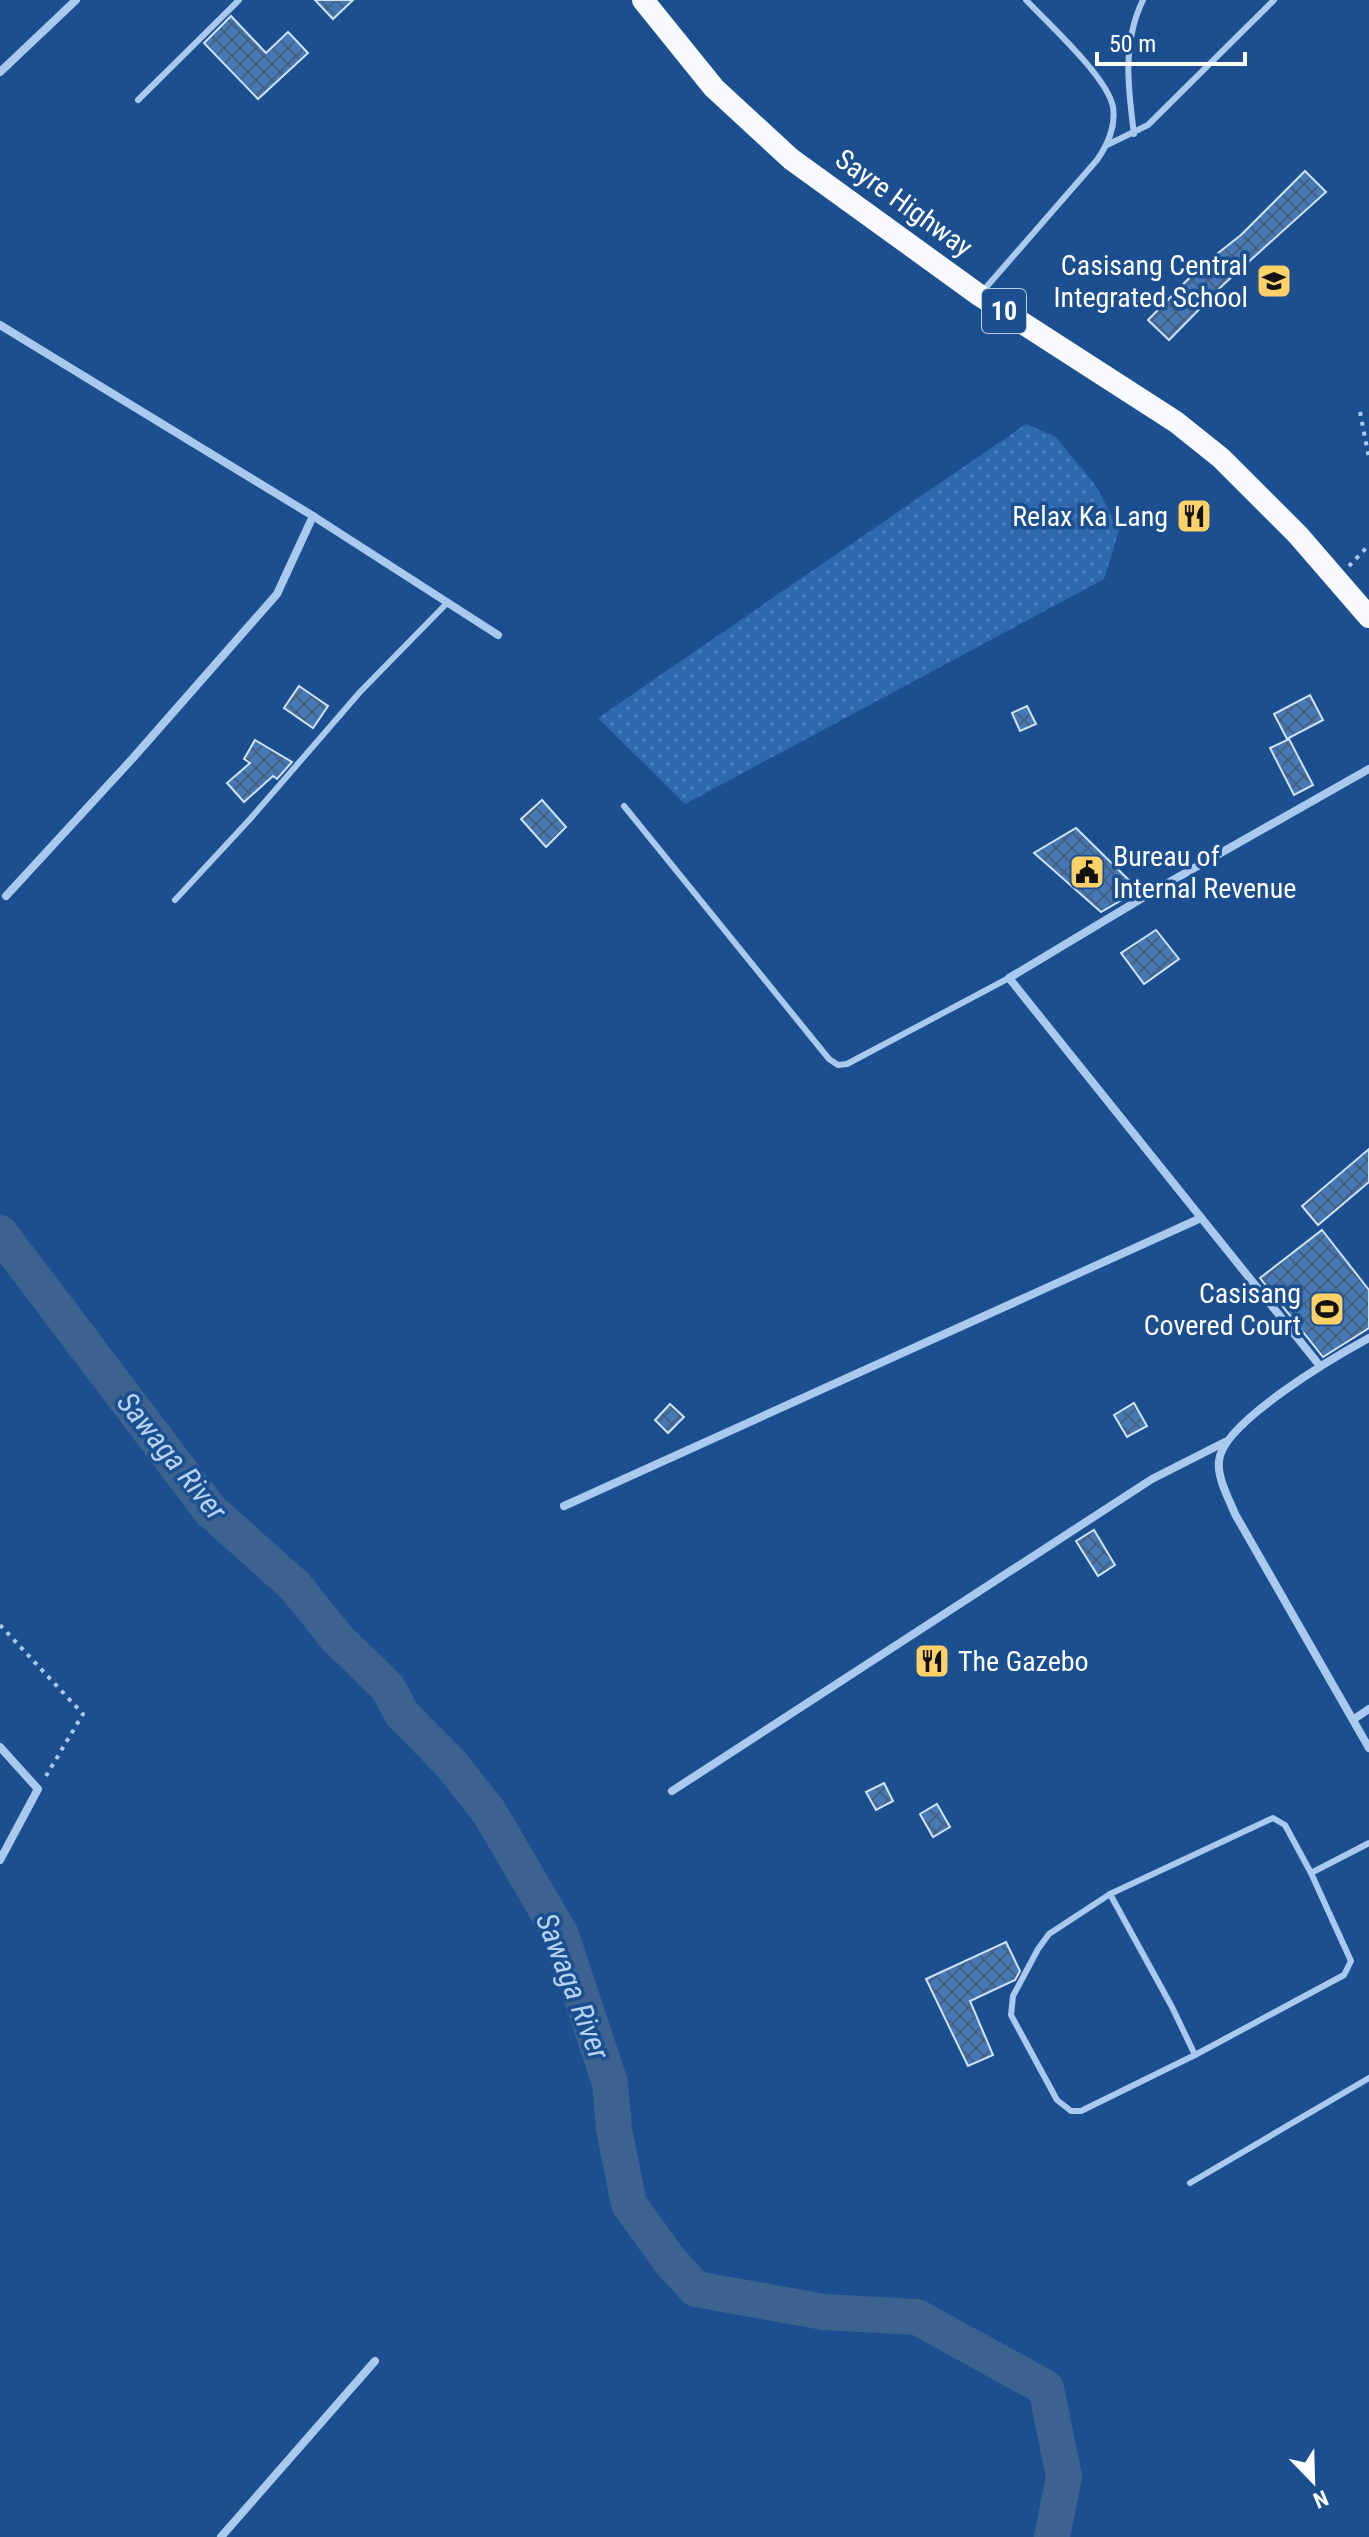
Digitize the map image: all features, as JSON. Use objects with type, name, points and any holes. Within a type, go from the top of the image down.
[{"type":"highway","name":"Sayre Highway","points":[[643,0],[693,65],[750,124],[791,159],[979,295],[1176,422],[1250,486],[1369,617]]},
{"type":"street","points":[[0,72],[76,0]]},
{"type":"street","points":[[0,325],[313,516],[498,635]]},
{"type":"street","points":[[6,896],[144,746],[277,594],[313,516]]},
{"type":"street","points":[[1320,1366],[1009,978],[1159,888],[1369,769]]},
{"type":"street","points":[[564,1506],[1201,1218]]},
{"type":"street","points":[[672,1791],[1152,1479],[1225,1442],[1245,1421],[1320,1366],[1369,1338]]},
{"type":"street","points":[[1225,1442],[1218,1462],[1235,1514],[1369,1748]]},
{"type":"street","points":[[1354,1719],[1369,1709]]},
{"type":"street","points":[[0,1747],[38,1789],[0,1860]]},
{"type":"street","points":[[221,2537],[375,2361]]},
{"type":"lane","points":[[138,100],[239,0]]},
{"type":"lane","points":[[979,295],[1097,160],[1107,145],[1113,116],[1106,88],[1026,0]]},
{"type":"lane","points":[[1134,134],[1127,58],[1135,17],[1143,0]]},
{"type":"lane","points":[[1107,145],[1148,125],[1274,0]]},
{"type":"lane","points":[[175,900],[360,692],[448,602]]},
{"type":"lane","points":[[624,806],[829,1059],[838,1065],[847,1064],[1009,978]]},
{"type":"lane","points":[[1273,1818],[1280,1819],[1285,1825],[1311,1873],[1351,1961],[1344,1975],[1195,2055],[1081,2111],[1071,2111],[1057,2100],[1011,2015],[1013,1996],[1049,1934],[1110,1894],[1273,1818]]},
{"type":"lane","points":[[1311,1873],[1369,1843]]},
{"type":"lane","points":[[1110,1894],[1195,2055]]},
{"type":"lane","points":[[1190,2183],[1369,2078]]},
{"type":"path","points":[[1360,412],[1369,458]]},
{"type":"path","points":[[1335,577],[1369,545]]},
{"type":"path","points":[[0,1625],[83,1714],[38,1789]]},
{"type":"shaded area","points":[[1026,424],[1056,437],[1096,486],[1119,530],[1104,579],[685,804],[598,718]]},
{"type":"building","points":[[315,0],[353,0],[333,19]]},
{"type":"building","points":[[231,16],[266,53],[288,32],[308,53],[258,99],[204,43]]},
{"type":"building","points":[[1305,171],[1326,192],[1224,284],[1169,340],[1148,320],[1199,268],[1241,235]]},
{"type":"building","points":[[299,686],[328,706],[313,728],[284,708]]},
{"type":"building","points":[[1310,695],[1323,720],[1287,739],[1274,714]]},
{"type":"building","points":[[1027,706],[1036,724],[1020,731],[1012,713]]},
{"type":"building","points":[[1289,739],[1313,785],[1294,795],[1270,748]]},
{"type":"building","points":[[255,740],[292,762],[277,779],[273,776],[244,802],[227,783],[250,763],[244,759]]},
{"type":"building","points":[[542,800],[566,827],[546,847],[521,819]]},
{"type":"building","name":"Bureau of Internal Revenue","points":[[1076,828],[1139,890],[1101,912],[1034,853]]},
{"type":"building","points":[[1156,930],[1179,959],[1144,984],[1121,953]]},
{"type":"building","points":[[1369,1149],[1369,1182],[1318,1225],[1302,1206]]},
{"type":"building","name":"Casisang Covered Court","points":[[1322,1230],[1369,1290],[1369,1328],[1323,1357],[1260,1278]]},
{"type":"building","points":[[1134,1403],[1147,1426],[1127,1437],[1114,1415]]},
{"type":"building","points":[[670,1404],[684,1417],[668,1433],[655,1420]]},
{"type":"building","points":[[1094,1530],[1115,1565],[1098,1576],[1076,1541]]},
{"type":"building","points":[[884,1783],[893,1801],[876,1810],[866,1792]]},
{"type":"building","points":[[937,1804],[950,1827],[933,1837],[920,1814]]},
{"type":"building","points":[[1006,1942],[1020,1971],[1015,1980],[970,2001],[993,2055],[968,2066],[926,1979]]},
{"type":"waterway","name":"Sawaga River","points":[[0,1233],[210,1510],[295,1586],[336,1637],[388,1688],[402,1714],[452,1765],[489,1812],[561,1935],[610,2083],[614,2129],[629,2204],[670,2261],[696,2289],[824,2312],[917,2317],[1046,2388],[1064,2477],[1052,2537]]},
{"type":"place","name":"Casisang Central Integrated School","points":[[1274,281]]},
{"type":"place","name":"Relax Ka Lang","points":[[1194,516]]},
{"type":"place","name":"Bureau of Internal Revenue","points":[[1087,872]]},
{"type":"place","name":"Casisang Covered Court","points":[[1327,1309]]},
{"type":"place","name":"The Gazebo","points":[[932,1661]]}]
